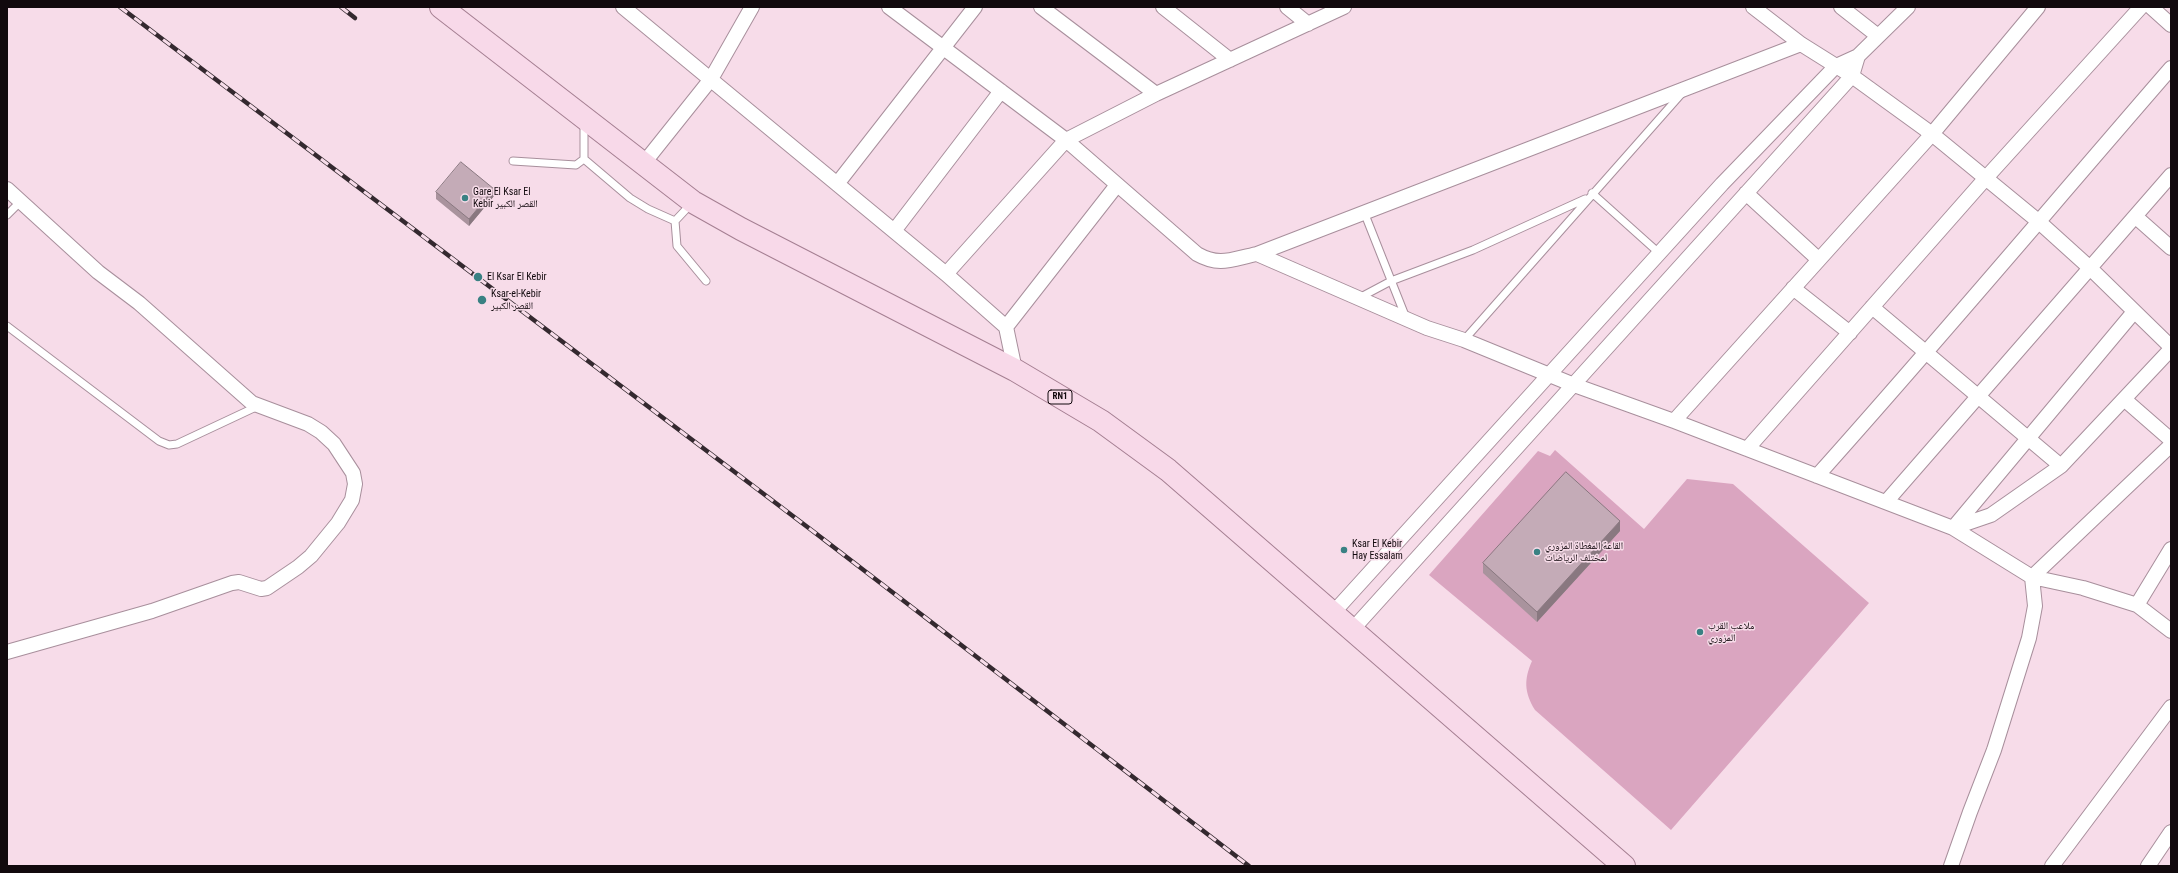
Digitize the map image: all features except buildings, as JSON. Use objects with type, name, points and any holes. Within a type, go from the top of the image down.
[{"type":"main road","name":"RN1","points":[[441,7],[584,116],[693,202],[748,233],[1015,370],[1101,421],[1134,444],[1168,470],[1624,866]]},
{"type":"street","points":[[623,7],[946,274],[1006,327],[1015,370]]},
{"type":"street","points":[[644,163],[711,79],[752,7]]},
{"type":"street","points":[[889,7],[1066,140],[1176,238],[1210,261],[1222,262],[1257,254],[1801,44]]},
{"type":"street","points":[[837,184],[975,7]]},
{"type":"street","points":[[1041,7],[1156,94]]},
{"type":"street","points":[[1163,7],[1230,60]]},
{"type":"street","points":[[1287,7],[1308,24]]},
{"type":"street","points":[[946,274],[1066,140],[1156,94],[1344,7]]},
{"type":"street","points":[[1753,7],[1801,44],[1852,76],[1932,134],[2038,221],[2090,268],[2171,348],[2061,466],[1991,515],[1953,528]]},
{"type":"street","points":[[1841,7],[1878,36]]},
{"type":"street","points":[[1333,613],[1722,184],[1836,66],[1858,56],[1908,7]]},
{"type":"street","points":[[1674,421],[1818,259],[1932,134],[2038,7]]},
{"type":"street","points":[[1747,449],[1985,179],[2141,7]]},
{"type":"street","points":[[2151,7],[2171,25]]},
{"type":"street","points":[[1352,630],[1852,76],[1858,56]]},
{"type":"street","points":[[1817,476],[1926,353],[2171,68]]},
{"type":"street","points":[[894,231],[1000,91]]},
{"type":"street","points":[[1886,502],[2136,217],[2171,175]]},
{"type":"street","points":[[1006,327],[1117,185]]},
{"type":"street","points":[[7,189],[98,272],[139,303],[238,391],[258,405],[308,424],[321,432],[334,444],[353,473],[355,484],[352,500],[338,523],[310,556],[279,581],[267,588],[260,589],[239,582],[232,583],[152,611],[7,652]]},
{"type":"street","points":[[1746,193],[1818,259]]},
{"type":"street","points":[[2136,217],[2171,248]]},
{"type":"street","points":[[1257,254],[1406,319],[1464,340],[1574,385],[1674,421],[1953,528],[2032,577],[2083,588],[2137,605],[2171,631]]},
{"type":"street","points":[[1793,288],[1850,333]]},
{"type":"street","points":[[1872,307],[2061,466]]},
{"type":"street","points":[[1953,528],[2134,313]]},
{"type":"street","points":[[2124,399],[2171,440]]},
{"type":"street","points":[[2032,577],[2171,446]]},
{"type":"street","points":[[2137,605],[2171,548]]},
{"type":"street","points":[[1951,866],[1994,750],[2028,638],[2035,606],[2032,577]]},
{"type":"street","points":[[2058,864],[2171,708]]},
{"type":"street","points":[[2148,866],[2171,832]]},
{"type":"lane","points":[[1464,340],[1687,88]]},
{"type":"lane","points":[[584,116],[584,159],[630,198],[648,210],[675,220]]},
{"type":"lane","points":[[513,161],[549,165],[576,165],[584,159]]},
{"type":"lane","points":[[1590,196],[1659,253]]},
{"type":"lane","points":[[1358,298],[1391,281],[1473,250],[1590,196]]},
{"type":"lane","points":[[7,215],[21,201]]},
{"type":"lane","points":[[693,202],[675,220],[677,246],[706,281]]},
{"type":"lane","points":[[1364,212],[1406,319]]},
{"type":"lane","points":[[7,326],[159,441],[169,445],[191,439],[258,405]]},
{"type":"shaded area","name":"ملاعب القرب المزوري","points":[[1555,450],[1644,529],[1687,479],[1733,484],[1869,603],[1671,830],[1535,710],[1531,703],[1526,686],[1529,668],[1532,661],[1429,575],[1538,451],[1550,456]]},
{"type":"railway","points":[[120,7],[814,532],[1249,866]]},
{"type":"railway","points":[[341,7],[355,18]]},
{"type":"place","name":"Gare El Ksar El Kebir القصر الكبير","points":[[465,198]]},
{"type":"place","name":"El Ksar El Kebir","points":[[478,277]]},
{"type":"place","name":"Ksar-el-Kebir القصر الكبير","points":[[482,300]]},
{"type":"place","name":"Ksar El Kebir Hay Essalam","points":[[1344,550]]},
{"type":"place","name":"القاعة المغطاة المزوري لمختلف الرياضات","points":[[1537,552]]},
{"type":"place","name":"ملاعب القرب المزوري","points":[[1700,632]]}]
